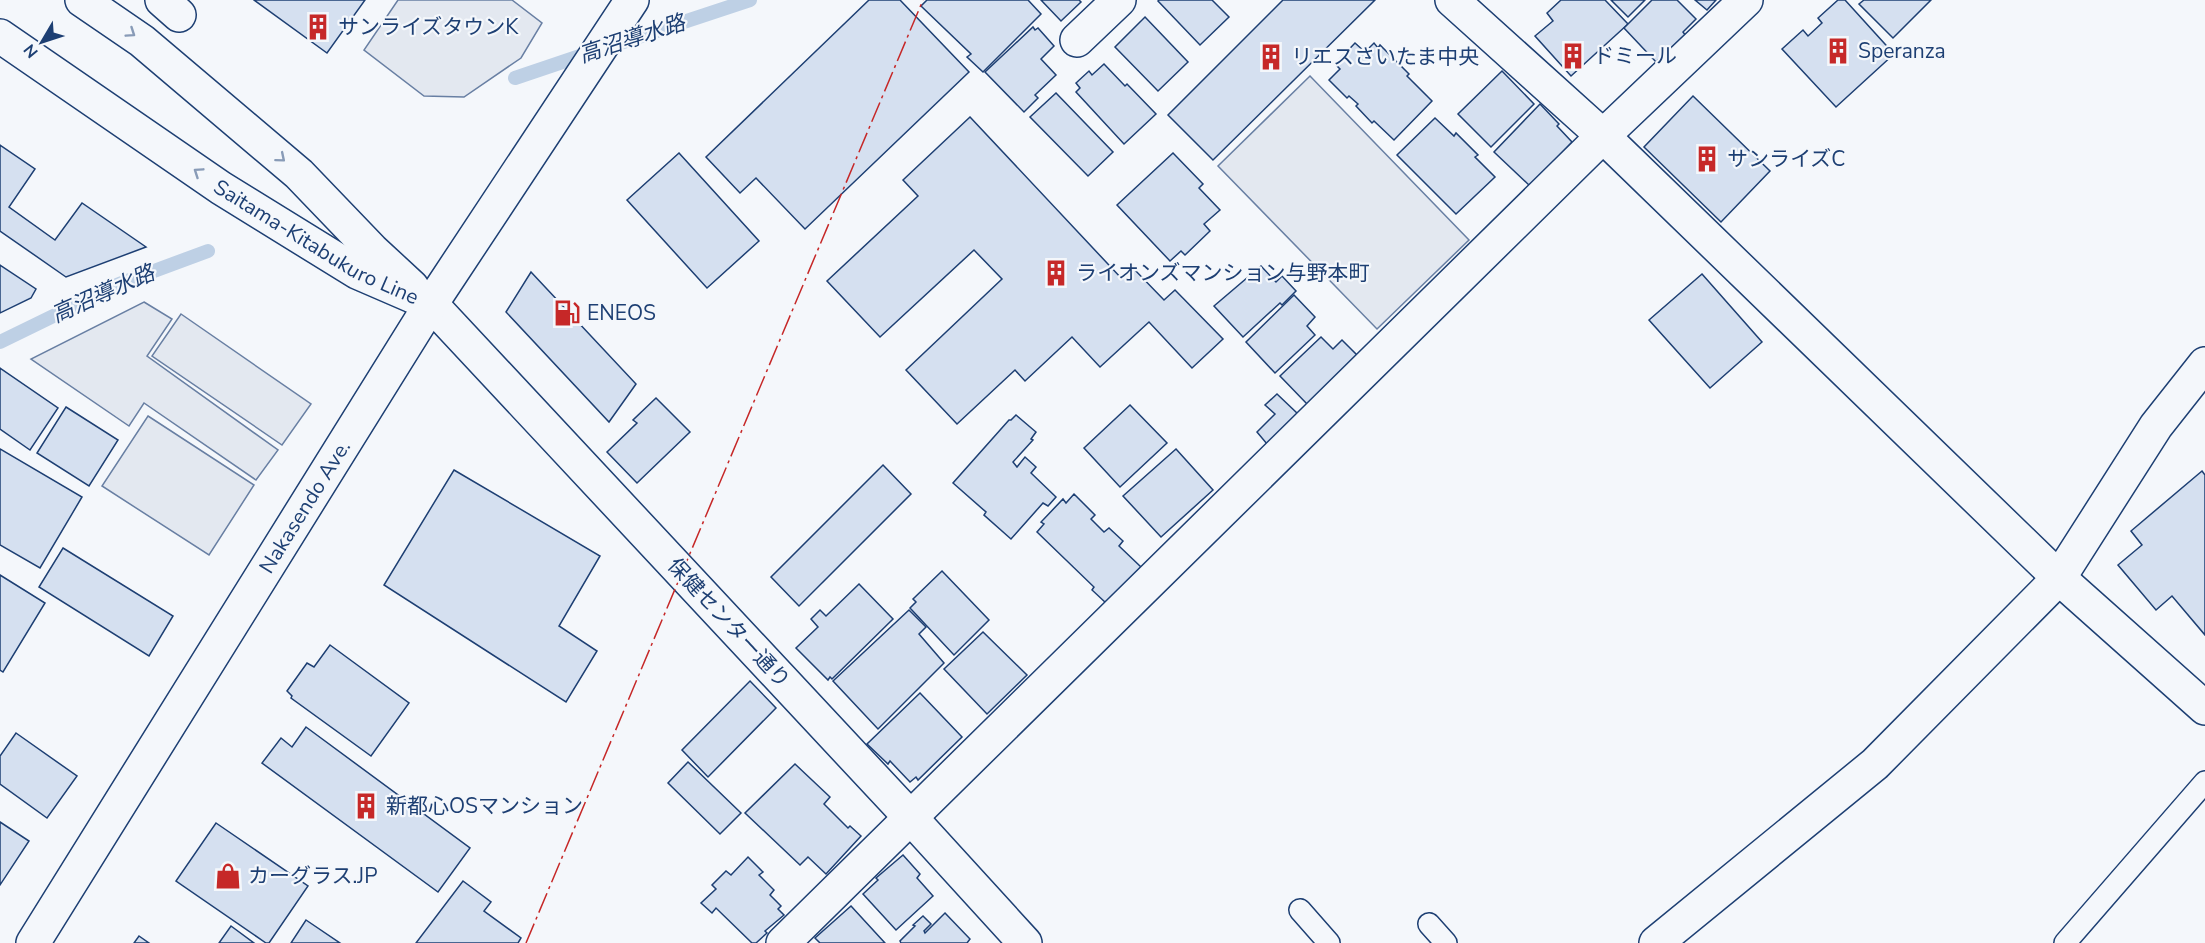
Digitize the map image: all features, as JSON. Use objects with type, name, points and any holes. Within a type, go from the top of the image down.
[{"type":"main road","name":"Saitama-Kitabukuro Line","points":[[82,0],[142,41],[299,174],[372,250],[431,304]]},
{"type":"main road","points":[[1077,40],[1119,0]]},
{"type":"main road","points":[[1452,0],[1603,136],[2059,578],[2205,708]]},
{"type":"main road","points":[[783,943],[1603,136],[1746,0]]},
{"type":"main road","name":"Nakasendo Ave.","points":[[33,943],[431,304],[626,10]]},
{"type":"main road","name":"Saitama-Kitabukuro Line","points":[[0,36],[221,188],[347,266],[431,304]]},
{"type":"main road","name":"保健センター通り","points":[[431,304],[1025,943]]},
{"type":"main road","points":[[1656,943],[1875,764],[2059,578],[2156,426],[2205,364]]},
{"type":"lane","points":[[2065,943],[2205,782]]},
{"type":"lane","points":[[1300,910],[1329,943]]},
{"type":"lane","points":[[1429,924],[1446,943]]},
{"type":"shaded area","points":[[398,0],[512,0],[542,23],[521,58],[464,97],[424,96],[364,50]]},
{"type":"shaded area","points":[[1310,76],[1469,240],[1377,329],[1218,166]]},
{"type":"shaded area","points":[[144,302],[172,319],[147,356],[278,450],[256,480],[144,403],[129,426],[31,359]]},
{"type":"shaded area","points":[[181,314],[311,404],[282,445],[152,356]]},
{"type":"shaded area","points":[[148,416],[254,485],[209,555],[102,486]]},
{"type":"building","name":"サンライズタウンK","points":[[254,0],[365,0],[327,53]]},
{"type":"building","points":[[869,0],[900,0],[969,72],[805,229],[756,178],[740,193],[706,157]]},
{"type":"building","points":[[927,0],[1028,0],[1041,14],[983,72],[967,57],[971,54],[921,6]]},
{"type":"building","points":[[1041,0],[1079,0],[1081,2],[1061,21]]},
{"type":"building","points":[[1159,0],[1212,0],[1229,17],[1200,45]]},
{"type":"building","name":"リエスさいたま中央","points":[[1283,0],[1375,0],[1213,160],[1168,115]]},
{"type":"building","name":"ドミール","points":[[1561,0],[1605,0],[1628,24],[1571,76],[1535,36],[1553,21],[1547,13]]},
{"type":"building","points":[[1611,0],[1645,0],[1628,17]]},
{"type":"building","points":[[1652,0],[1677,0],[1696,19],[1683,32],[1686,36],[1657,63],[1624,28]]},
{"type":"building","points":[[1695,0],[1716,0],[1707,10]]},
{"type":"building","name":"Speranza","points":[[1838,0],[1845,0],[1894,54],[1836,107],[1782,49],[1803,30],[1808,36],[1822,23],[1818,18]]},
{"type":"building","points":[[1864,0],[1931,0],[1893,38],[1859,4]]},
{"type":"building","points":[[1145,17],[1188,62],[1158,91],[1115,47]]},
{"type":"building","points":[[1033,27],[1035,30],[1038,28],[1054,46],[1041,59],[1056,75],[1035,95],[1038,98],[1024,112],[985,72]]},
{"type":"building","points":[[1355,43],[1365,52],[1374,43],[1378,48],[1380,45],[1432,101],[1394,140],[1374,121],[1372,123],[1356,106],[1358,104],[1349,96],[1347,98],[1329,80],[1340,69],[1335,64]]},
{"type":"building","points":[[1104,64],[1156,114],[1124,144],[1076,92],[1080,88],[1076,83],[1089,71],[1092,75]]},
{"type":"building","points":[[1502,71],[1534,104],[1491,147],[1458,114]]},
{"type":"building","points":[[1056,93],[1113,152],[1088,176],[1030,117]]},
{"type":"building","name":"サンライズC","points":[[1693,96],[1770,171],[1721,222],[1644,147]]},
{"type":"building","points":[[1540,104],[1572,142],[1530,186],[1494,152]]},
{"type":"building","name":"ライオンズマンション与野本町","points":[[970,117],[1122,279],[1133,268],[1164,300],[1175,290],[1223,339],[1192,368],[1149,322],[1100,367],[1072,337],[1025,381],[1015,370],[957,424],[906,370],[1002,279],[974,250],[880,337],[827,281],[918,196],[903,180]]},
{"type":"building","points":[[1435,118],[1454,136],[1456,133],[1478,155],[1475,157],[1495,177],[1456,214],[1397,155]]},
{"type":"building","points":[[0,145],[35,169],[9,207],[55,240],[82,203],[146,247],[66,277],[0,231]]},
{"type":"building","points":[[679,153],[759,241],[707,288],[627,200]]},
{"type":"building","points":[[1173,153],[1203,184],[1199,188],[1220,210],[1204,224],[1210,231],[1185,255],[1181,251],[1170,261],[1117,205]]},
{"type":"building","points":[[0,265],[36,289],[31,298],[0,313]]},
{"type":"building","points":[[1261,266],[1276,282],[1282,276],[1296,291],[1243,337],[1214,306]]},
{"type":"building","points":[[531,272],[636,384],[609,422],[506,312]]},
{"type":"building","points":[[1702,274],[1762,342],[1710,388],[1649,320]]},
{"type":"building","points":[[1294,295],[1315,317],[1307,326],[1315,335],[1275,373],[1246,342]]},
{"type":"building","points":[[1321,337],[1333,349],[1342,340],[1357,355],[1307,404],[1280,376]]},
{"type":"building","points":[[0,368],[58,408],[30,450],[0,429]]},
{"type":"building","points":[[1277,394],[1298,414],[1267,444],[1257,432],[1275,414],[1265,405]]},
{"type":"building","points":[[656,398],[690,432],[637,483],[607,452],[637,423],[633,420]]},
{"type":"building","points":[[1130,405],[1167,443],[1120,487],[1084,448]]},
{"type":"building","points":[[66,407],[118,440],[89,486],[37,453]]},
{"type":"building","points":[[1016,415],[1036,432],[1031,439],[1033,440],[1013,462],[1017,467],[1025,457],[1036,467],[1031,473],[1056,497],[1048,506],[1043,503],[1011,539],[984,515],[986,512],[953,483]]},
{"type":"building","points":[[0,449],[82,497],[40,568],[0,545]]},
{"type":"building","points":[[1176,449],[1213,490],[1161,537],[1123,496]]},
{"type":"building","points":[[883,465],[911,494],[799,606],[771,577]]},
{"type":"building","points":[[454,470],[600,556],[559,626],[597,651],[566,702],[384,585]]},
{"type":"building","points":[[2202,471],[2205,475],[2205,635],[2172,596],[2156,610],[2118,565],[2142,545],[2131,531]]},
{"type":"building","points":[[1074,494],[1095,515],[1091,519],[1104,532],[1109,528],[1123,541],[1119,546],[1141,567],[1106,603],[1092,590],[1094,587],[1037,532],[1044,524],[1041,522],[1063,499],[1066,503]]},
{"type":"building","points":[[63,548],[173,616],[149,656],[39,587]]},
{"type":"building","points":[[942,571],[989,620],[954,655],[910,608],[916,602],[913,599]]},
{"type":"building","points":[[0,575],[45,603],[3,672],[0,670]]},
{"type":"building","points":[[859,584],[893,619],[832,679],[830,677],[828,680],[796,648],[818,627],[811,619],[820,610],[826,616]]},
{"type":"building","points":[[909,610],[926,627],[919,634],[944,663],[878,729],[833,681]]},
{"type":"building","points":[[983,632],[1027,675],[987,714],[944,669]]},
{"type":"building","points":[[330,645],[409,703],[371,756],[291,698],[292,696],[287,691],[307,663],[314,667]]},
{"type":"building","points":[[750,681],[776,708],[708,777],[682,750]]},
{"type":"building","points":[[920,693],[962,737],[918,780],[916,777],[910,782],[890,761],[888,764],[867,744]]},
{"type":"building","name":"新都心OSマンション","points":[[306,727],[470,848],[438,892],[262,763],[281,738],[292,747]]},
{"type":"building","points":[[16,733],[77,776],[47,818],[0,784],[0,756]]},
{"type":"building","points":[[688,762],[741,813],[720,834],[668,783]]},
{"type":"building","points":[[795,764],[830,797],[824,804],[848,828],[850,826],[861,836],[826,874],[808,857],[800,865],[745,813]]},
{"type":"building","points":[[0,822],[29,841],[0,885]]},
{"type":"building","points":[[216,823],[308,886],[269,943],[176,881]]},
{"type":"building","points":[[903,855],[920,874],[917,878],[933,896],[896,930],[863,894],[878,880],[876,878]]},
{"type":"building","points":[[748,857],[763,872],[759,875],[774,890],[770,895],[781,906],[778,909],[784,915],[765,931],[767,933],[756,943],[752,943],[716,908],[712,913],[701,903],[716,889],[712,885],[726,871],[731,875]]},
{"type":"building","points":[[463,881],[491,902],[484,911],[521,938],[518,943],[416,943]]},
{"type":"building","points":[[851,906],[885,943],[820,943],[815,938]]},
{"type":"building","points":[[945,913],[970,939],[967,943],[901,943],[900,941],[915,926],[913,925],[923,916],[931,924],[924,931],[925,933]]},
{"type":"building","points":[[306,920],[340,943],[291,943]]},
{"type":"building","points":[[231,926],[254,943],[219,943]]},
{"type":"building","points":[[139,936],[149,943],[134,943]]},
{"type":"waterway","name":"高沼導水路","points":[[608,47],[750,0]]},
{"type":"waterway","name":"高沼導水路","points":[[515,78],[589,53]]},
{"type":"waterway","name":"高沼導水路","points":[[0,342],[119,284],[208,251]]},
{"type":"power","points":[[526,943],[923,0]]},
{"type":"place","name":"サンライズタウンK","points":[[318,27]]},
{"type":"place","name":"Speranza","points":[[1838,51]]},
{"type":"place","name":"ドミール","points":[[1573,56]]},
{"type":"place","name":"リエスさいたま中央","points":[[1271,57]]},
{"type":"place","name":"サンライズC","points":[[1707,159]]},
{"type":"place","name":"ライオンズマンション与野本町","points":[[1056,273]]},
{"type":"place","name":"ENEOS","points":[[567,313]]},
{"type":"place","name":"新都心OSマンション","points":[[366,806]]},
{"type":"place","name":"カーグラス.JP","points":[[228,876]]}]
